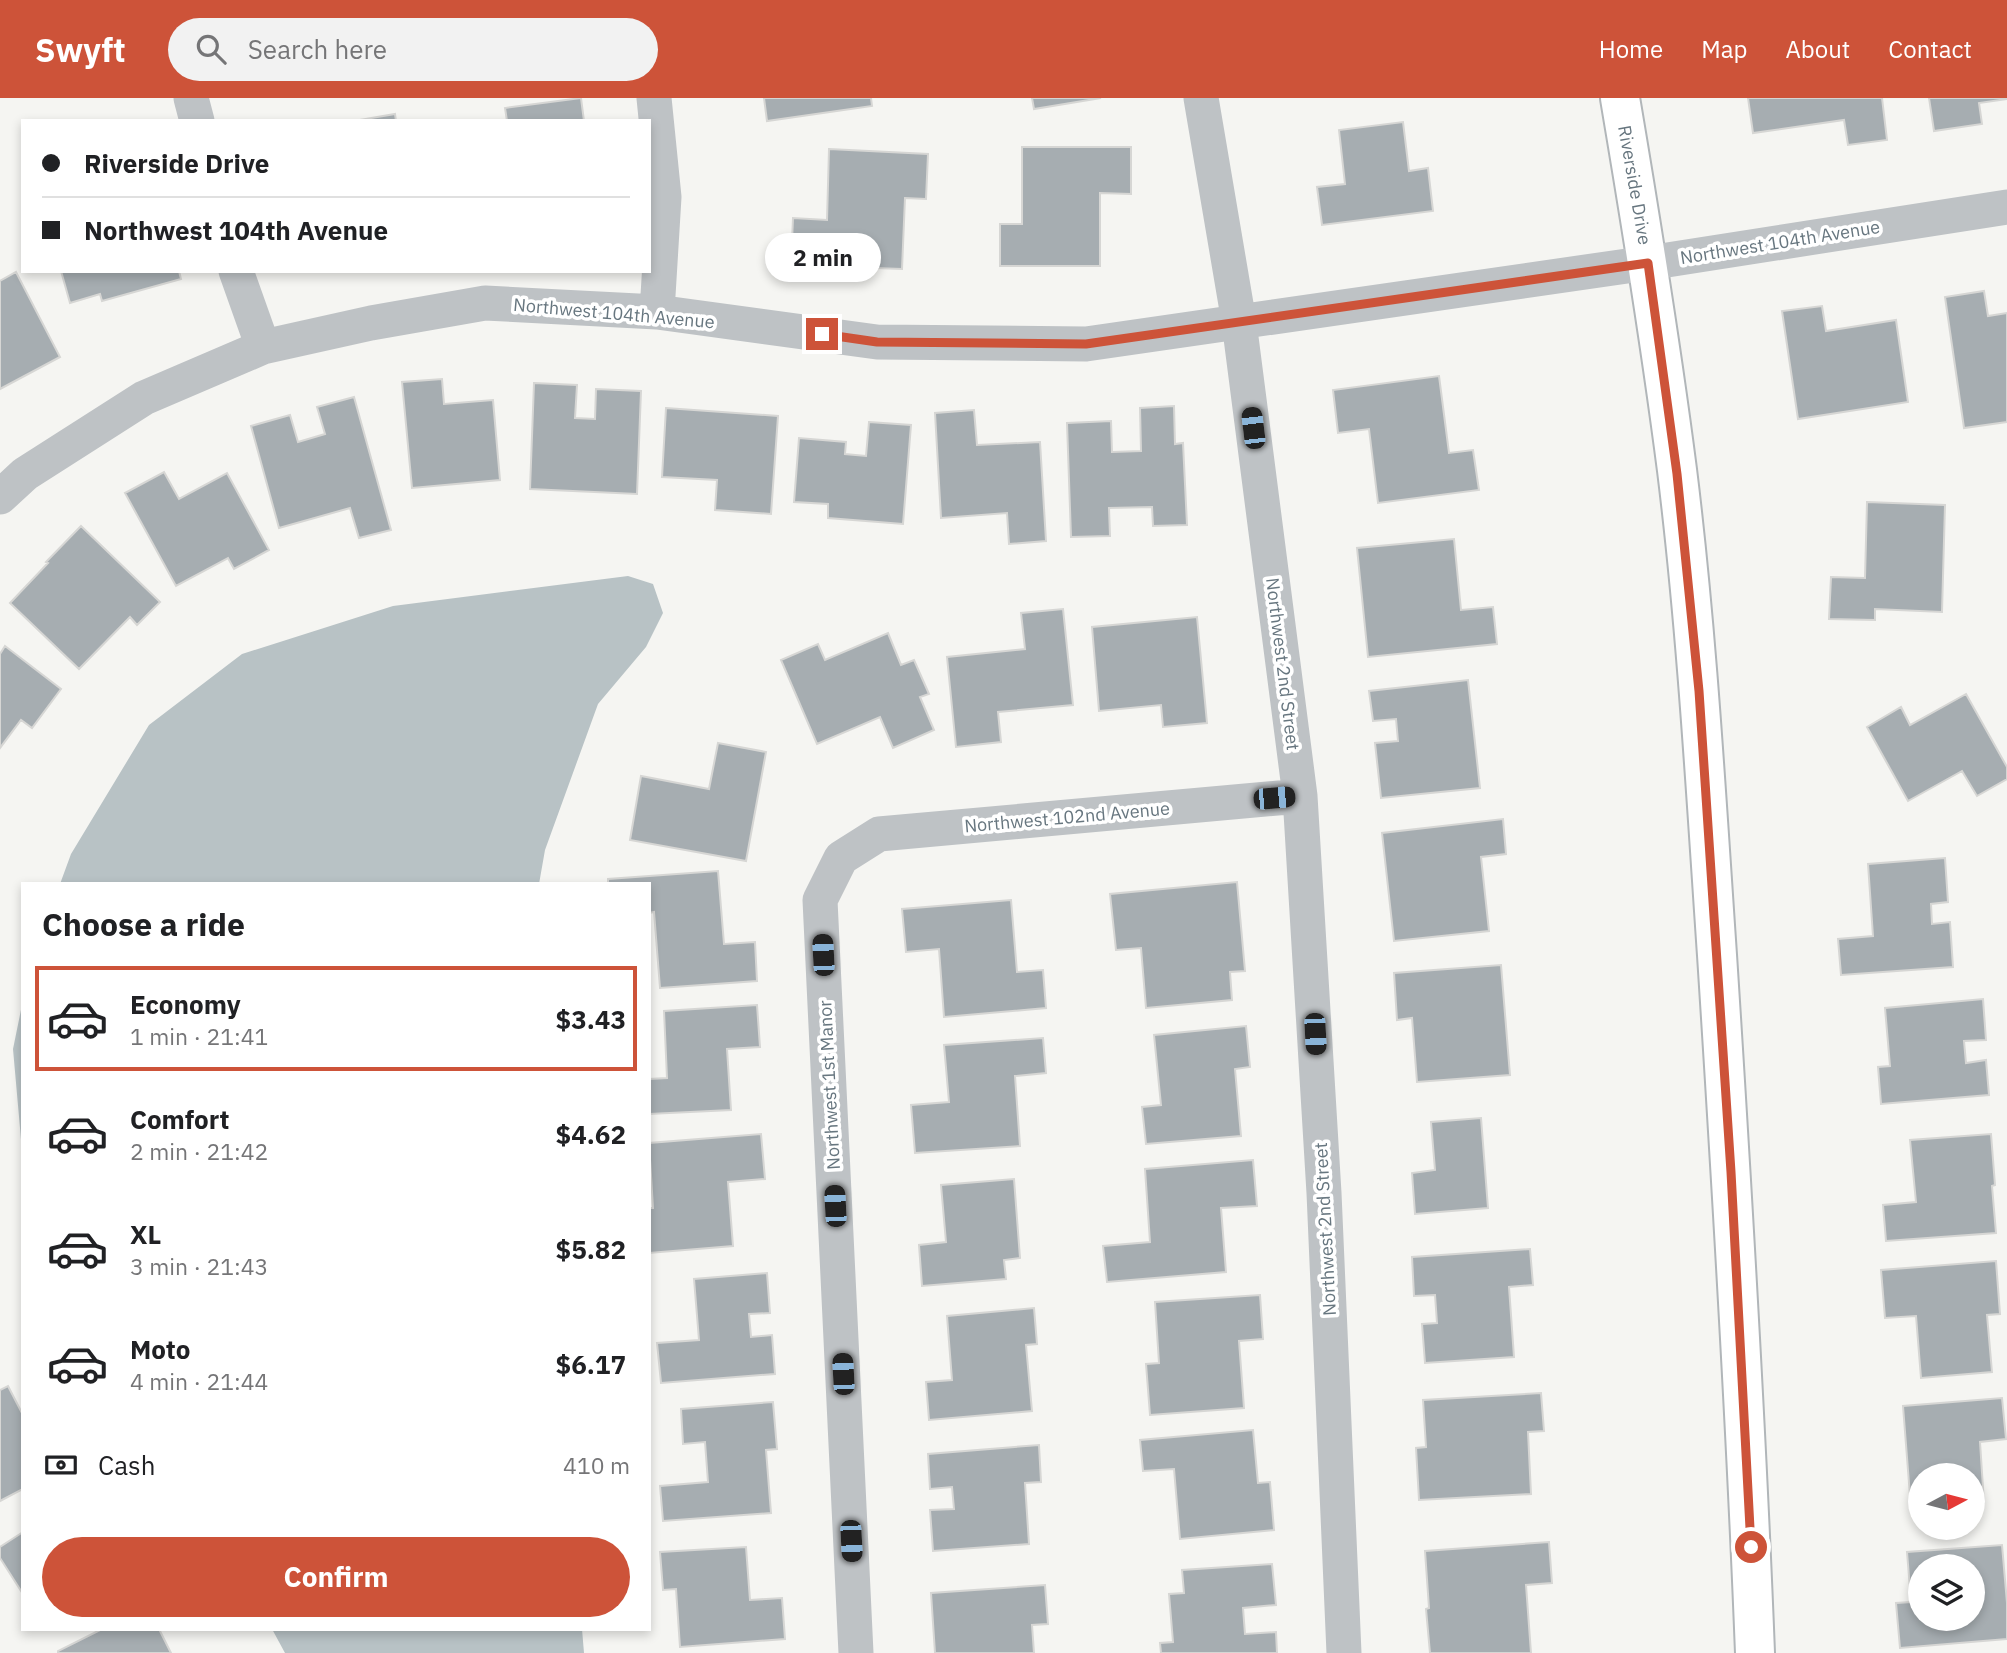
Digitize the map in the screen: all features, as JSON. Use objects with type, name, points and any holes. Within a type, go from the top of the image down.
[{"type":"street","points":[[191,98],[196,119]]},
{"type":"street","points":[[654,98],[664,197],[657,313]]},
{"type":"street","name":"Northwest 2nd Street","points":[[1201,98],[1239,322],[1300,796],[1324,1194],[1344,1653]]},
{"type":"street","name":"Riverside Drive","points":[[1620,98],[1648,263],[1677,474],[1699,691],[1731,1172],[1755,1653]]},
{"type":"street","name":"Northwest 104th Avenue","points":[[0,497],[25,474],[144,398],[263,347],[371,323],[485,303],[657,313],[877,342],[1086,344],[1648,263],[2007,207]]},
{"type":"street","points":[[237,273],[263,347]]},
{"type":"street","name":"Northwest 102nd Avenue","points":[[841,858],[879,834],[1300,796]]},
{"type":"street","name":"Northwest 1st Manor","points":[[841,858],[820,900],[856,1653]]},
{"type":"shaded area","points":[[628,576],[653,584],[663,613],[646,647],[598,704],[545,850],[539,882],[61,882],[71,854],[149,725],[242,654],[393,606]]},
{"type":"shaded area","points":[[21,1010],[21,1139],[13,1049]]},
{"type":"shaded area","points":[[273,1631],[582,1631],[584,1653],[285,1653]]},
{"type":"building","points":[[581,98],[584,119],[507,119],[505,108]]},
{"type":"building","points":[[764,98],[871,98],[872,106],[767,121]]},
{"type":"building","points":[[1032,98],[1101,98],[1034,109]]},
{"type":"building","points":[[1748,98],[1882,98],[1887,140],[1848,145],[1844,120],[1753,133]]},
{"type":"building","points":[[1929,98],[2007,99],[1979,103],[1982,124],[1934,131]]},
{"type":"building","points":[[395,114],[396,119],[366,119]]},
{"type":"building","points":[[1403,122],[1409,171],[1428,168],[1433,211],[1322,225],[1317,187],[1345,184],[1339,130]]},
{"type":"building","points":[[1022,147],[1131,147],[1131,194],[1100,193],[1100,266],[1000,266],[1000,224],[1022,224]]},
{"type":"building","points":[[829,149],[928,154],[926,199],[905,198],[902,269],[791,265],[793,218],[827,220]]},
{"type":"building","points":[[16,272],[60,357],[0,389],[0,281]]},
{"type":"building","points":[[62,273],[180,273],[181,279],[102,301],[100,294],[70,303]]},
{"type":"building","points":[[1984,291],[1988,316],[2007,313],[2007,422],[1964,428],[1945,297]]},
{"type":"building","points":[[1822,306],[1826,331],[1896,320],[1908,402],[1798,419],[1782,311]]},
{"type":"building","points":[[1439,376],[1449,453],[1473,450],[1479,490],[1378,503],[1369,429],[1338,433],[1333,390]]},
{"type":"building","points":[[442,379],[444,404],[493,400],[500,480],[412,488],[402,382]]},
{"type":"building","points":[[534,383],[577,385],[575,418],[595,419],[596,389],[641,391],[637,494],[530,489]]},
{"type":"building","points":[[354,397],[391,530],[359,538],[350,508],[279,528],[251,426],[290,415],[298,442],[325,434],[317,407]]},
{"type":"building","points":[[1174,406],[1175,444],[1183,443],[1187,525],[1153,526],[1152,507],[1109,508],[1110,536],[1071,537],[1067,423],[1111,421],[1112,452],[1141,451],[1140,408]]},
{"type":"building","points":[[666,408],[778,416],[771,514],[715,510],[717,480],[662,477]]},
{"type":"building","points":[[974,410],[977,445],[1040,442],[1046,541],[1009,544],[1007,513],[941,518],[935,413]]},
{"type":"building","points":[[869,422],[911,425],[903,524],[828,518],[828,504],[794,502],[799,438],[846,442],[845,454],[866,456]]},
{"type":"building","points":[[164,472],[179,499],[227,473],[269,550],[234,569],[228,558],[176,586],[125,493]]},
{"type":"building","points":[[1867,502],[1945,505],[1942,612],[1875,609],[1875,620],[1829,619],[1831,577],[1865,578]]},
{"type":"building","points":[[81,526],[160,602],[137,625],[130,617],[79,669],[10,603]]},
{"type":"building","points":[[1454,539],[1461,610],[1493,607],[1497,644],[1368,657],[1357,548]]},
{"type":"building","points":[[1063,609],[1073,705],[998,712],[1001,742],[956,747],[947,657],[1025,649],[1021,613]]},
{"type":"building","points":[[1197,617],[1207,723],[1163,727],[1161,705],[1099,711],[1092,627]]},
{"type":"building","points":[[888,633],[901,665],[914,660],[929,694],[920,697],[934,730],[893,748],[880,717],[817,744],[781,660],[818,644],[825,660]]},
{"type":"building","points":[[5,646],[61,689],[32,728],[21,720],[0,748],[0,654]]},
{"type":"building","points":[[1468,680],[1480,788],[1381,798],[1375,743],[1398,741],[1396,719],[1373,721],[1369,691]]},
{"type":"building","points":[[1966,694],[2007,767],[2007,779],[1977,796],[1962,771],[1908,801],[1867,727],[1901,707],[1910,725]]},
{"type":"building","points":[[718,743],[766,752],[746,861],[630,840],[641,776],[709,789]]},
{"type":"building","points":[[1503,819],[1506,854],[1481,857],[1489,931],[1394,941],[1382,833]]},
{"type":"building","points":[[1945,858],[1948,902],[1931,904],[1932,924],[1950,922],[1953,967],[1841,975],[1838,939],[1873,936],[1868,864]]},
{"type":"building","points":[[718,871],[724,944],[755,942],[757,981],[660,988],[654,912],[651,913],[651,882],[608,882],[608,879]]},
{"type":"building","points":[[1237,882],[1245,971],[1230,972],[1232,1000],[1146,1008],[1141,948],[1116,950],[1110,894]]},
{"type":"building","points":[[1011,900],[1017,972],[1043,970],[1046,1008],[944,1017],[939,949],[906,952],[902,909]]},
{"type":"building","points":[[1501,965],[1510,1075],[1417,1082],[1412,1018],[1397,1020],[1394,973]]},
{"type":"building","points":[[1983,999],[1986,1040],[1964,1041],[1966,1063],[1986,1060],[1989,1095],[1881,1104],[1878,1067],[1890,1066],[1885,1008]]},
{"type":"building","points":[[757,1005],[760,1047],[727,1049],[731,1110],[651,1114],[651,1079],[667,1078],[664,1011]]},
{"type":"building","points":[[1246,1026],[1250,1067],[1235,1069],[1241,1136],[1146,1144],[1142,1107],[1161,1105],[1154,1035]]},
{"type":"building","points":[[1043,1038],[1046,1073],[1015,1076],[1020,1146],[915,1153],[911,1105],[949,1102],[944,1045]]},
{"type":"building","points":[[1481,1118],[1488,1208],[1415,1214],[1412,1173],[1435,1170],[1431,1122]]},
{"type":"building","points":[[761,1134],[765,1179],[728,1182],[733,1246],[651,1253],[651,1143]]},
{"type":"building","points":[[1991,1134],[1996,1233],[1886,1241],[1883,1205],[1916,1202],[1910,1140]]},
{"type":"building","points":[[1253,1160],[1257,1206],[1221,1208],[1226,1272],[1107,1282],[1103,1246],[1150,1242],[1145,1169]]},
{"type":"building","points":[[1014,1179],[1020,1258],[1004,1260],[1006,1279],[922,1286],[919,1245],[946,1242],[941,1185]]},
{"type":"building","points":[[1530,1249],[1533,1285],[1509,1287],[1514,1357],[1425,1363],[1422,1324],[1437,1323],[1435,1295],[1414,1296],[1412,1257]]},
{"type":"building","points":[[1996,1261],[2000,1314],[1987,1315],[1992,1372],[1921,1378],[1916,1316],[1885,1318],[1881,1270]]},
{"type":"building","points":[[767,1273],[770,1313],[749,1314],[751,1337],[772,1335],[775,1374],[661,1383],[657,1343],[699,1340],[694,1279]]},
{"type":"building","points":[[1260,1295],[1263,1339],[1239,1341],[1244,1408],[1150,1415],[1146,1364],[1159,1363],[1155,1302]]},
{"type":"building","points":[[1034,1308],[1037,1344],[1026,1345],[1032,1411],[929,1420],[926,1382],[952,1380],[947,1316]]},
{"type":"building","points":[[8,1386],[21,1411],[21,1490],[0,1501],[0,1390]]},
{"type":"building","points":[[1541,1393],[1544,1431],[1528,1432],[1531,1494],[1419,1500],[1416,1448],[1426,1447],[1423,1400]]},
{"type":"building","points":[[2002,1398],[2006,1439],[1980,1442],[1981,1463],[1908,1463],[1908,1470],[1903,1406]]},
{"type":"building","points":[[773,1402],[777,1449],[766,1450],[771,1513],[663,1521],[660,1486],[708,1482],[705,1442],[683,1444],[681,1409]]},
{"type":"building","points":[[1253,1430],[1258,1483],[1270,1482],[1274,1530],[1180,1539],[1174,1469],[1143,1471],[1140,1440]]},
{"type":"building","points":[[1039,1445],[1041,1482],[1025,1483],[1029,1544],[933,1551],[930,1510],[954,1509],[952,1487],[930,1489],[928,1454]]},
{"type":"building","points":[[21,1533],[21,1591],[0,1558],[0,1547]]},
{"type":"building","points":[[1549,1542],[1552,1583],[1526,1585],[1531,1653],[1430,1653],[1425,1551]]},
{"type":"building","points":[[2002,1545],[2007,1639],[1900,1648],[1896,1603],[1908,1602],[1908,1631],[1985,1631],[1985,1554],[1908,1554],[1908,1564],[1907,1552]]},
{"type":"building","points":[[746,1547],[750,1600],[782,1598],[785,1639],[680,1647],[676,1589],[663,1590],[660,1552]]},
{"type":"building","points":[[1272,1564],[1276,1605],[1243,1608],[1245,1634],[1276,1632],[1277,1653],[1161,1653],[1160,1643],[1173,1642],[1169,1594],[1184,1593],[1182,1570]]},
{"type":"building","points":[[1045,1585],[1048,1624],[1032,1625],[1034,1653],[935,1653],[931,1593]]},
{"type":"building","points":[[98,1631],[160,1631],[171,1653],[58,1653]]},
{"type":"route","points":[[822,334],[877,342],[1086,344],[1648,263],[1677,474],[1699,691],[1731,1172],[1751,1547]]}]
